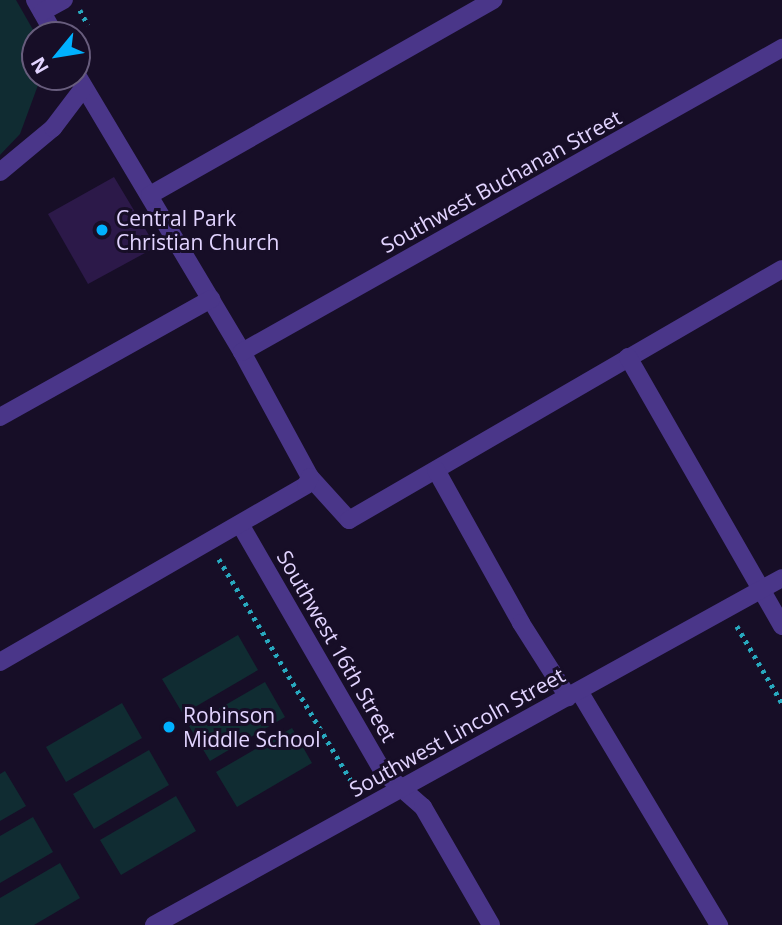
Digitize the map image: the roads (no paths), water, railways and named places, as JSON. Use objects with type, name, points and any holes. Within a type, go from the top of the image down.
[{"type":"street","points":[[39,6],[64,0]]},
{"type":"street","points":[[150,195],[493,0]]},
{"type":"street","name":"Southwest Buchanan Street","points":[[242,352],[782,48]]},
{"type":"street","points":[[0,172],[53,128],[74,91]]},
{"type":"street","points":[[86,91],[242,352],[310,477],[349,520],[782,269]]},
{"type":"street","points":[[0,417],[211,299]]},
{"type":"street","points":[[628,357],[782,626]]},
{"type":"street","points":[[436,470],[522,624],[574,694],[719,925]]},
{"type":"street","points":[[0,662],[306,485],[310,477]]},
{"type":"street","name":"Southwest 16th Street","points":[[240,524],[384,773],[423,807],[491,925]]},
{"type":"street","name":"Southwest Lincoln Street","points":[[155,925],[782,578]]},
{"type":"place","name":"Central Park Christian Church","points":[[102,230]]},
{"type":"place","name":"Robinson Middle School","points":[[169,727]]}]
